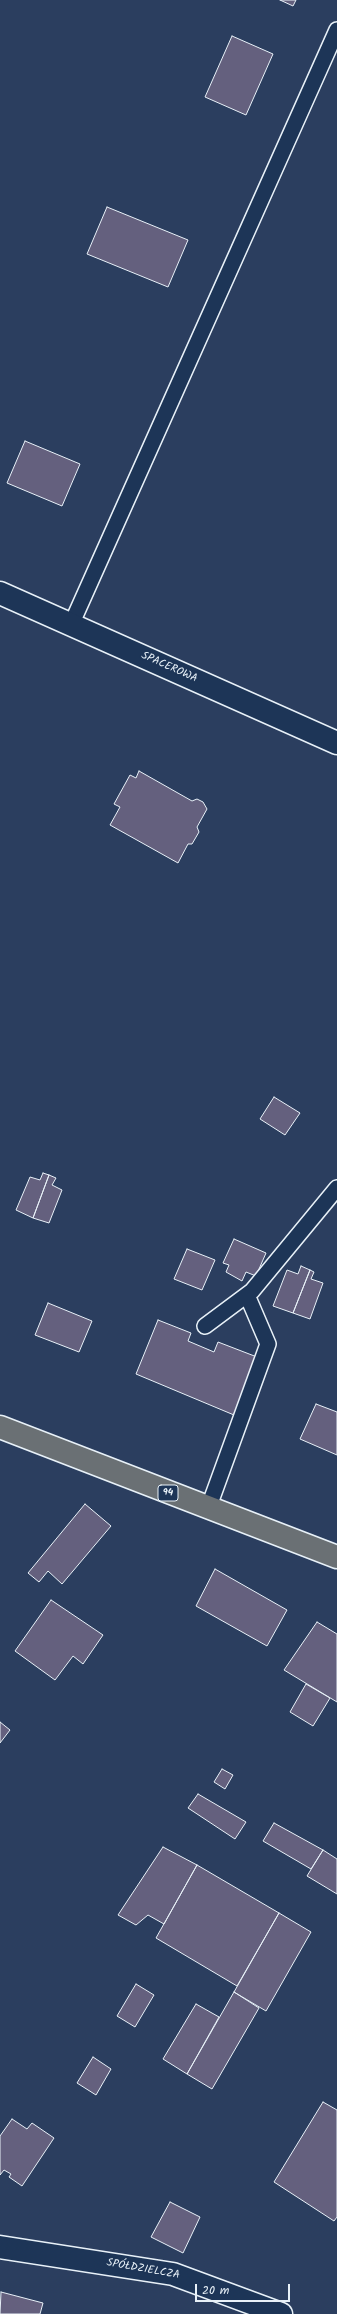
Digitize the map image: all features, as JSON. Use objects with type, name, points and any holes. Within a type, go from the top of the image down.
[{"type":"main road","name":"94","points":[[0,1427],[208,1509],[337,1557]]},
{"type":"street","name":"SPACEROWA","points":[[0,594],[337,743]]},
{"type":"street","name":"SPÓŁDZIELCZA","points":[[0,2247],[174,2274],[281,2314]]},
{"type":"lane","points":[[71,625],[337,30]]},
{"type":"lane","points":[[204,1326],[247,1295],[289,1249],[337,1188]]},
{"type":"lane","points":[[208,1509],[268,1344],[247,1295]]},
{"type":"building","points":[[280,0],[296,0],[293,6]]},
{"type":"building","points":[[232,36],[273,54],[246,115],[205,97]]},
{"type":"building","points":[[107,207],[188,240],[168,287],[87,254]]},
{"type":"building","points":[[25,441],[80,464],[62,506],[7,483]]},
{"type":"building","points":[[139,771],[192,801],[197,799],[203,802],[207,809],[197,827],[199,832],[192,844],[188,844],[178,863],[110,825],[120,807],[114,804],[130,775],[136,778]]},
{"type":"building","points":[[274,1097],[300,1113],[285,1135],[260,1119]]},
{"type":"building","points":[[43,1173],[49,1175],[33,1218],[16,1210],[30,1177],[40,1180]]},
{"type":"building","points":[[49,1175],[56,1178],[52,1185],[62,1190],[49,1223],[33,1218]]},
{"type":"building","points":[[234,1239],[266,1253],[256,1276],[246,1272],[242,1281],[226,1272],[229,1265],[223,1263]]},
{"type":"building","points":[[187,1249],[215,1260],[202,1290],[174,1279]]},
{"type":"building","points":[[301,1266],[310,1270],[293,1313],[273,1306],[287,1270],[298,1274]]},
{"type":"building","points":[[310,1270],[314,1272],[311,1279],[323,1283],[310,1319],[293,1313]]},
{"type":"building","points":[[48,1303],[92,1321],[79,1352],[35,1335]]},
{"type":"building","points":[[158,1320],[191,1333],[188,1341],[214,1352],[218,1342],[257,1357],[234,1415],[136,1374]]},
{"type":"building","points":[[316,1404],[337,1412],[337,1455],[300,1439]]},
{"type":"building","points":[[85,1504],[111,1526],[62,1584],[48,1571],[39,1582],[28,1573]]},
{"type":"building","points":[[215,1569],[287,1610],[267,1646],[196,1606]]},
{"type":"building","points":[[51,1600],[103,1635],[83,1664],[73,1656],[55,1680],[15,1651]]},
{"type":"building","points":[[317,1622],[337,1634],[337,1702],[284,1670]]},
{"type":"building","points":[[306,1684],[330,1698],[313,1726],[290,1712]]},
{"type":"building","points":[[0,1722],[10,1730],[0,1743]]},
{"type":"building","points":[[222,1769],[233,1775],[225,1789],[214,1782]]},
{"type":"building","points":[[198,1794],[246,1822],[235,1839],[188,1808]]},
{"type":"building","points":[[274,1823],[323,1850],[311,1869],[263,1841]]},
{"type":"building","points":[[163,1847],[197,1865],[164,1924],[148,1915],[136,1925],[118,1915]]},
{"type":"building","points":[[323,1850],[337,1859],[337,1894],[307,1876]]},
{"type":"building","points":[[197,1865],[279,1913],[237,1986],[156,1938]]},
{"type":"building","points":[[279,1913],[311,1932],[266,2011],[234,1992]]},
{"type":"building","points":[[136,1984],[154,1995],[135,2027],[117,2016]]},
{"type":"building","points":[[234,1992],[259,2008],[212,2089],[187,2074]]},
{"type":"building","points":[[196,2004],[219,2017],[187,2074],[163,2059]]},
{"type":"building","points":[[93,2057],[111,2069],[96,2095],[77,2083]]},
{"type":"building","points":[[323,2102],[337,2110],[337,2217],[334,2221],[274,2182]]},
{"type":"building","points":[[12,2119],[27,2129],[32,2123],[54,2138],[22,2186],[9,2177],[11,2174],[4,2170],[0,2175],[0,2136]]},
{"type":"building","points":[[170,2202],[200,2217],[183,2253],[151,2237]]},
{"type":"building","points":[[1,2292],[43,2303],[40,2314],[0,2314]]}]
